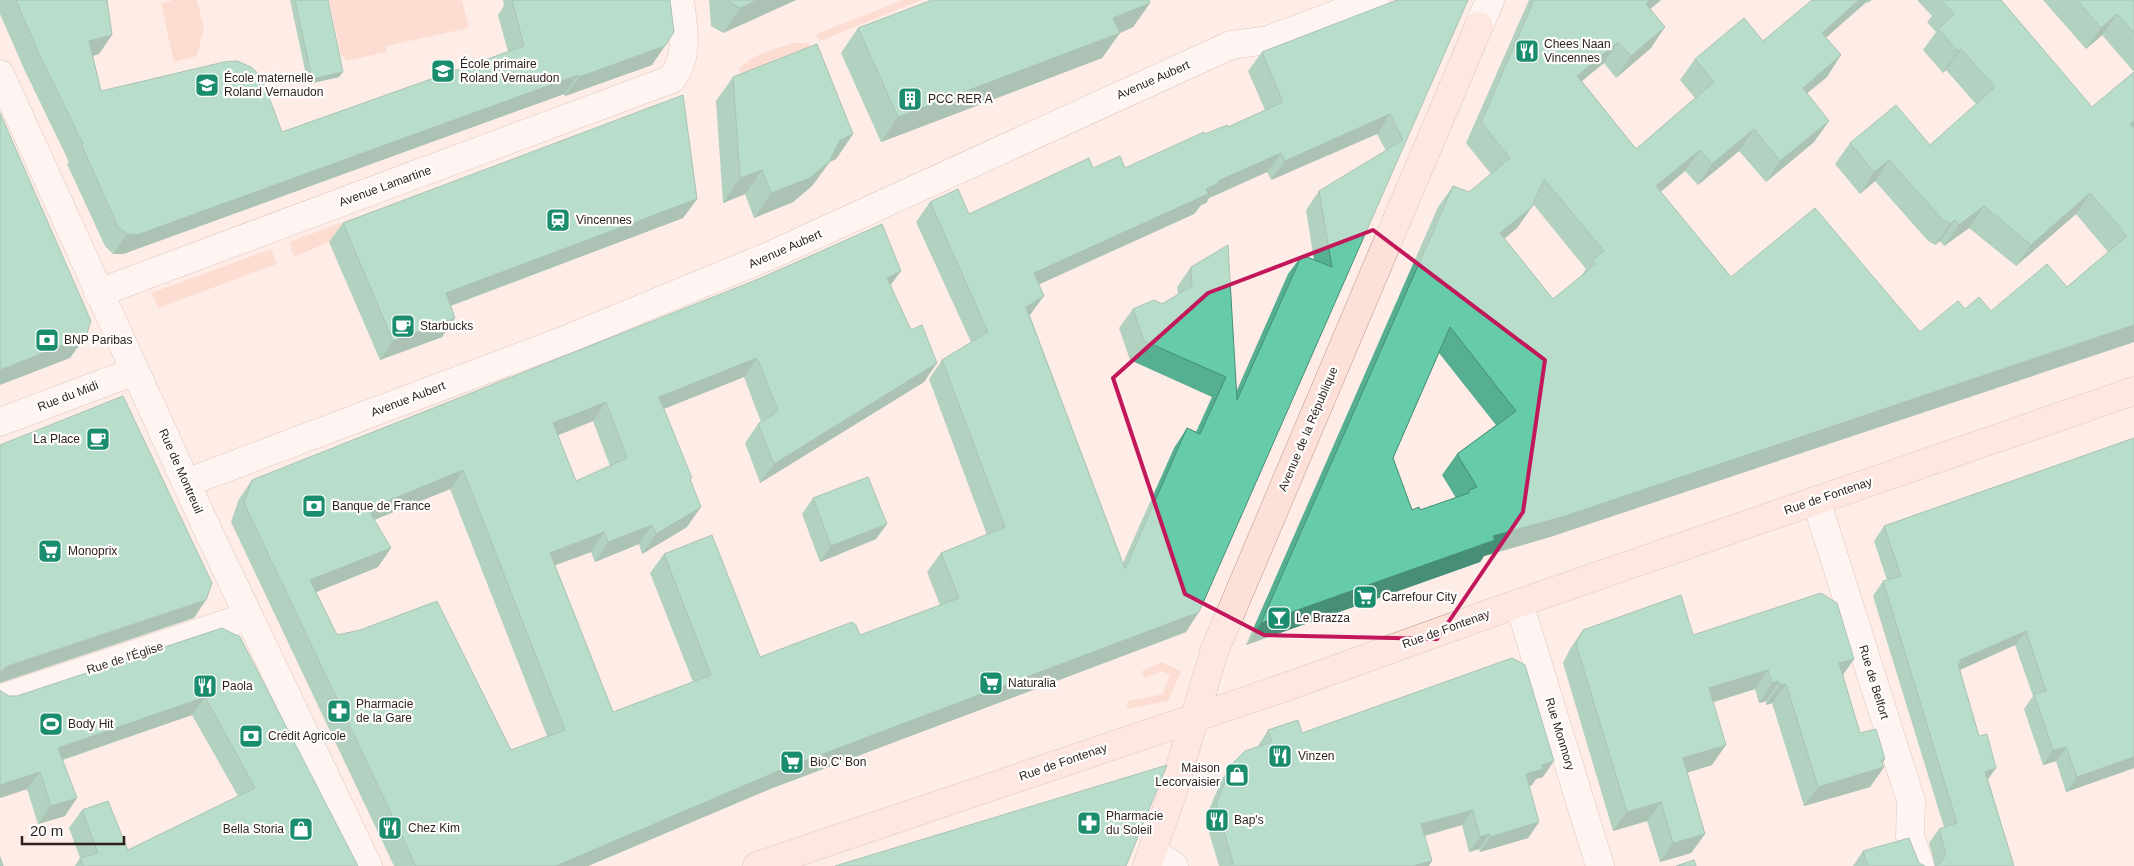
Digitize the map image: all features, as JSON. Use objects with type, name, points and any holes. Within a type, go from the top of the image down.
[{"type":"main road","name":"Avenue de la République","points":[[1158,861],[1193,717],[1214,652],[1479,26]]},
{"type":"main road","name":"Rue de Fontenay","points":[[757,866],[1286,687],[1519,603],[2134,391]]},
{"type":"street","name":"Avenue Lamartine","points":[[98,293],[672,79],[680,69],[685,51],[680,0]]},
{"type":"street","name":"Avenue Aubert","points":[[186,483],[570,338],[769,256],[1231,44],[1268,40],[1375,0]]},
{"type":"street","name":"Avenue de la République","points":[[1479,26],[1490,0]]},
{"type":"street","name":"Rue de Montreuil","points":[[0,74],[186,483],[368,866]]},
{"type":"street","name":"Rue du Midi","points":[[0,422],[135,371]]},
{"type":"street","name":"Rue de Belfort","points":[[1816,500],[1911,801],[1910,836],[1920,866]]},
{"type":"street","name":"Rue Monmory","points":[[1519,603],[1600,866]]},
{"type":"street","name":"Rue de l'Église","points":[[0,699],[249,616]]},
{"type":"highlighted area","points":[[1373,230],[1545,360],[1523,512],[1437,639],[1264,635],[1185,594],[1113,378],[1208,293]]},
{"type":"shaded area","points":[[173,0],[197,0],[204,28],[197,56],[174,62],[161,4]]},
{"type":"shaded area","points":[[329,0],[462,0],[469,28],[386,46],[387,52],[346,61],[344,56],[341,56]]},
{"type":"shaded area","points":[[903,0],[921,0],[820,41],[816,34]]},
{"type":"shaded area","points":[[795,43],[809,43],[814,56],[744,83],[739,69],[751,59],[765,52]]},
{"type":"shaded area","points":[[660,106],[329,242],[294,257],[289,242]]},
{"type":"shaded area","points":[[271,249],[277,264],[158,308],[151,293]]},
{"type":"shaded area","points":[[1162,662],[1181,671],[1168,701],[1126,709],[1128,701],[1163,694],[1170,675],[1162,671],[1144,678],[1142,671]]},
{"type":"building","points":[[16,0],[107,0],[112,35],[89,41],[101,91],[224,62],[237,61],[251,67],[261,76],[282,132],[524,46],[512,0],[670,0],[674,32],[665,46],[579,77],[578,75],[137,235],[127,234],[118,227],[81,144],[83,144],[38,52]]},
{"type":"building","points":[[295,0],[328,0],[343,72],[312,79]]},
{"type":"building","points":[[728,0],[757,0],[740,8]]},
{"type":"building","name":"PCC RER A","points":[[932,0],[1149,0],[1150,3],[1113,18],[1120,33],[898,117],[858,28]]},
{"type":"building","points":[[1397,0],[1468,0],[1199,612],[783,769],[556,866],[416,866],[244,503],[252,480],[761,278],[882,224],[901,271],[887,278],[911,330],[922,325],[937,363],[774,464],[758,424],[778,411],[757,358],[659,397],[692,478],[690,479],[701,507],[656,534],[652,525],[608,542],[604,532],[550,553],[613,712],[711,675],[664,554],[712,535],[760,657],[852,622],[856,625],[860,635],[959,598],[941,553],[1005,527],[942,360],[988,332],[930,202],[958,189],[969,214],[1089,158],[1093,168],[1120,156],[1125,168],[1204,132],[1205,134],[1227,125],[1228,127],[1283,102],[1262,52]],"holes":[[[1390,114],[1403,140],[1319,191],[1332,267],[1302,255],[1237,400],[1228,245],[1191,267],[1192,286],[1162,304],[1154,300],[1133,309],[1144,341],[1226,377],[1200,434],[1187,428],[1125,569],[1026,307],[1044,296],[1034,273],[1208,194],[1206,189],[1219,183],[1218,181],[1281,153],[1285,161]],[[606,402],[627,458],[576,481],[553,423]],[[463,470],[565,730],[511,750],[437,601],[360,630],[337,635],[310,580],[391,548],[368,509]]]},
{"type":"building","points":[[1534,0],[1650,0],[1646,4],[1665,27],[1631,56],[1618,42],[1577,76],[1636,149],[1714,82],[1695,59],[1744,18],[1763,41],[1812,0],[1859,0],[1822,33],[1841,55],[1803,88],[1829,121],[1780,161],[1754,129],[1712,164],[1700,150],[1656,186],[1731,277],[1815,208],[1920,332],[1958,301],[1965,309],[1979,297],[1991,311],[2047,264],[2067,287],[2127,236],[2090,193],[2031,245],[1984,206],[1959,225],[1955,220],[1950,224],[1943,220],[1889,160],[1874,172],[1850,143],[1896,105],[1930,145],[1995,87],[1961,49],[1958,51],[1938,29],[1954,14],[1943,0],[2001,0],[2092,107],[2134,72],[2134,121],[2130,124],[2134,129],[2134,325],[1565,516],[1493,536],[1495,540],[1261,623],[1453,186],[1469,192],[1510,158],[1481,122]],"holes":[[[1544,179],[1604,251],[1592,260],[1596,264],[1553,299],[1500,233],[1532,207]],[[1450,327],[1516,411],[1457,454],[1477,487],[1469,490],[1469,493],[1420,510],[1419,507],[1412,510],[1393,458]]]},
{"type":"building","points":[[2077,0],[2134,0],[2134,33],[2117,14],[2101,28]]},
{"type":"building","points":[[817,44],[853,134],[840,140],[829,162],[810,178],[771,193],[762,170],[740,178],[733,77]]},
{"type":"building","name":"Vincennes","points":[[683,95],[697,199],[446,293],[455,318],[393,341],[343,223]]},
{"type":"building","points":[[0,113],[91,321],[86,336],[0,370]]},
{"type":"building","points":[[123,396],[212,583],[206,600],[8,666],[1,670],[0,673],[0,445]]},
{"type":"building","points":[[2134,438],[2134,757],[2077,777],[2066,747],[2053,750],[2034,694],[2046,691],[2026,631],[1960,660],[1961,663],[1958,664],[1979,736],[1987,734],[1996,768],[1985,772],[2014,866],[1935,866],[1941,862],[1946,854],[1939,829],[1957,823],[1883,581],[1901,576],[1884,526]]},
{"type":"building","points":[[868,477],[887,524],[831,546],[813,498]]},
{"type":"building","points":[[1821,593],[1837,603],[1854,659],[1839,663],[1860,733],[1876,729],[1885,759],[1881,760],[1884,767],[1818,787],[1786,684],[1780,685],[1779,681],[1772,683],[1768,670],[1709,688],[1726,745],[1683,758],[1705,834],[1673,843],[1661,802],[1627,812],[1576,644],[1583,630],[1681,595],[1693,635]]},
{"type":"building","points":[[222,628],[240,637],[358,866],[83,866],[80,858],[98,853],[82,810],[108,801],[128,850],[255,788],[205,697],[58,748],[77,798],[51,806],[40,772],[0,785],[0,690],[9,696],[17,696]]},
{"type":"building","points":[[1512,658],[1525,665],[1554,761],[1542,765],[1543,769],[1526,774],[1539,822],[1490,837],[1489,834],[1480,837],[1473,810],[1421,824],[1432,861],[1416,866],[1234,866],[1216,804],[1233,763],[1245,751],[1272,742],[1268,730],[1298,720],[1302,733]]},
{"type":"building","points":[[1167,765],[1126,866],[835,866]]},
{"type":"building","points":[[1909,838],[1919,863],[1925,866],[1868,866],[1863,851]]},
{"type":"building","points":[[1694,860],[1696,866],[1676,866]]},
{"type":"place","name":"Chees Naan Vincennes","points":[[1527,51]]},
{"type":"place","name":"École primaire Roland Vernaudon","points":[[443,71]]},
{"type":"place","name":"École maternelle Roland Vernaudon","points":[[207,85]]},
{"type":"place","name":"PCC RER A","points":[[910,99]]},
{"type":"place","name":"Vincennes","points":[[558,220]]},
{"type":"place","name":"Starbucks","points":[[403,326]]},
{"type":"place","name":"BNP Paribas","points":[[47,340]]},
{"type":"place","name":"La Place","points":[[98,439]]},
{"type":"place","name":"Banque de France","points":[[314,506]]},
{"type":"place","name":"Monoprix","points":[[50,551]]},
{"type":"place","name":"Carrefour City","points":[[1365,597]]},
{"type":"place","name":"Le Brazza","points":[[1279,618]]},
{"type":"place","name":"Naturalia","points":[[991,683]]},
{"type":"place","name":"Paola","points":[[205,686]]},
{"type":"place","name":"Pharmacie de la Gare","points":[[339,711]]},
{"type":"place","name":"Body Hit","points":[[51,724]]},
{"type":"place","name":"Crédit Agricole","points":[[251,736]]},
{"type":"place","name":"Vinzen","points":[[1280,756]]},
{"type":"place","name":"Bio C' Bon","points":[[792,762]]},
{"type":"place","name":"Maison Lecorvaisier","points":[[1237,775]]},
{"type":"place","name":"Bap's","points":[[1217,820]]},
{"type":"place","name":"Pharmacie du Soleil","points":[[1089,823]]},
{"type":"place","name":"Chez Kim","points":[[390,828]]},
{"type":"place","name":"Bella Storia","points":[[301,829]]}]
